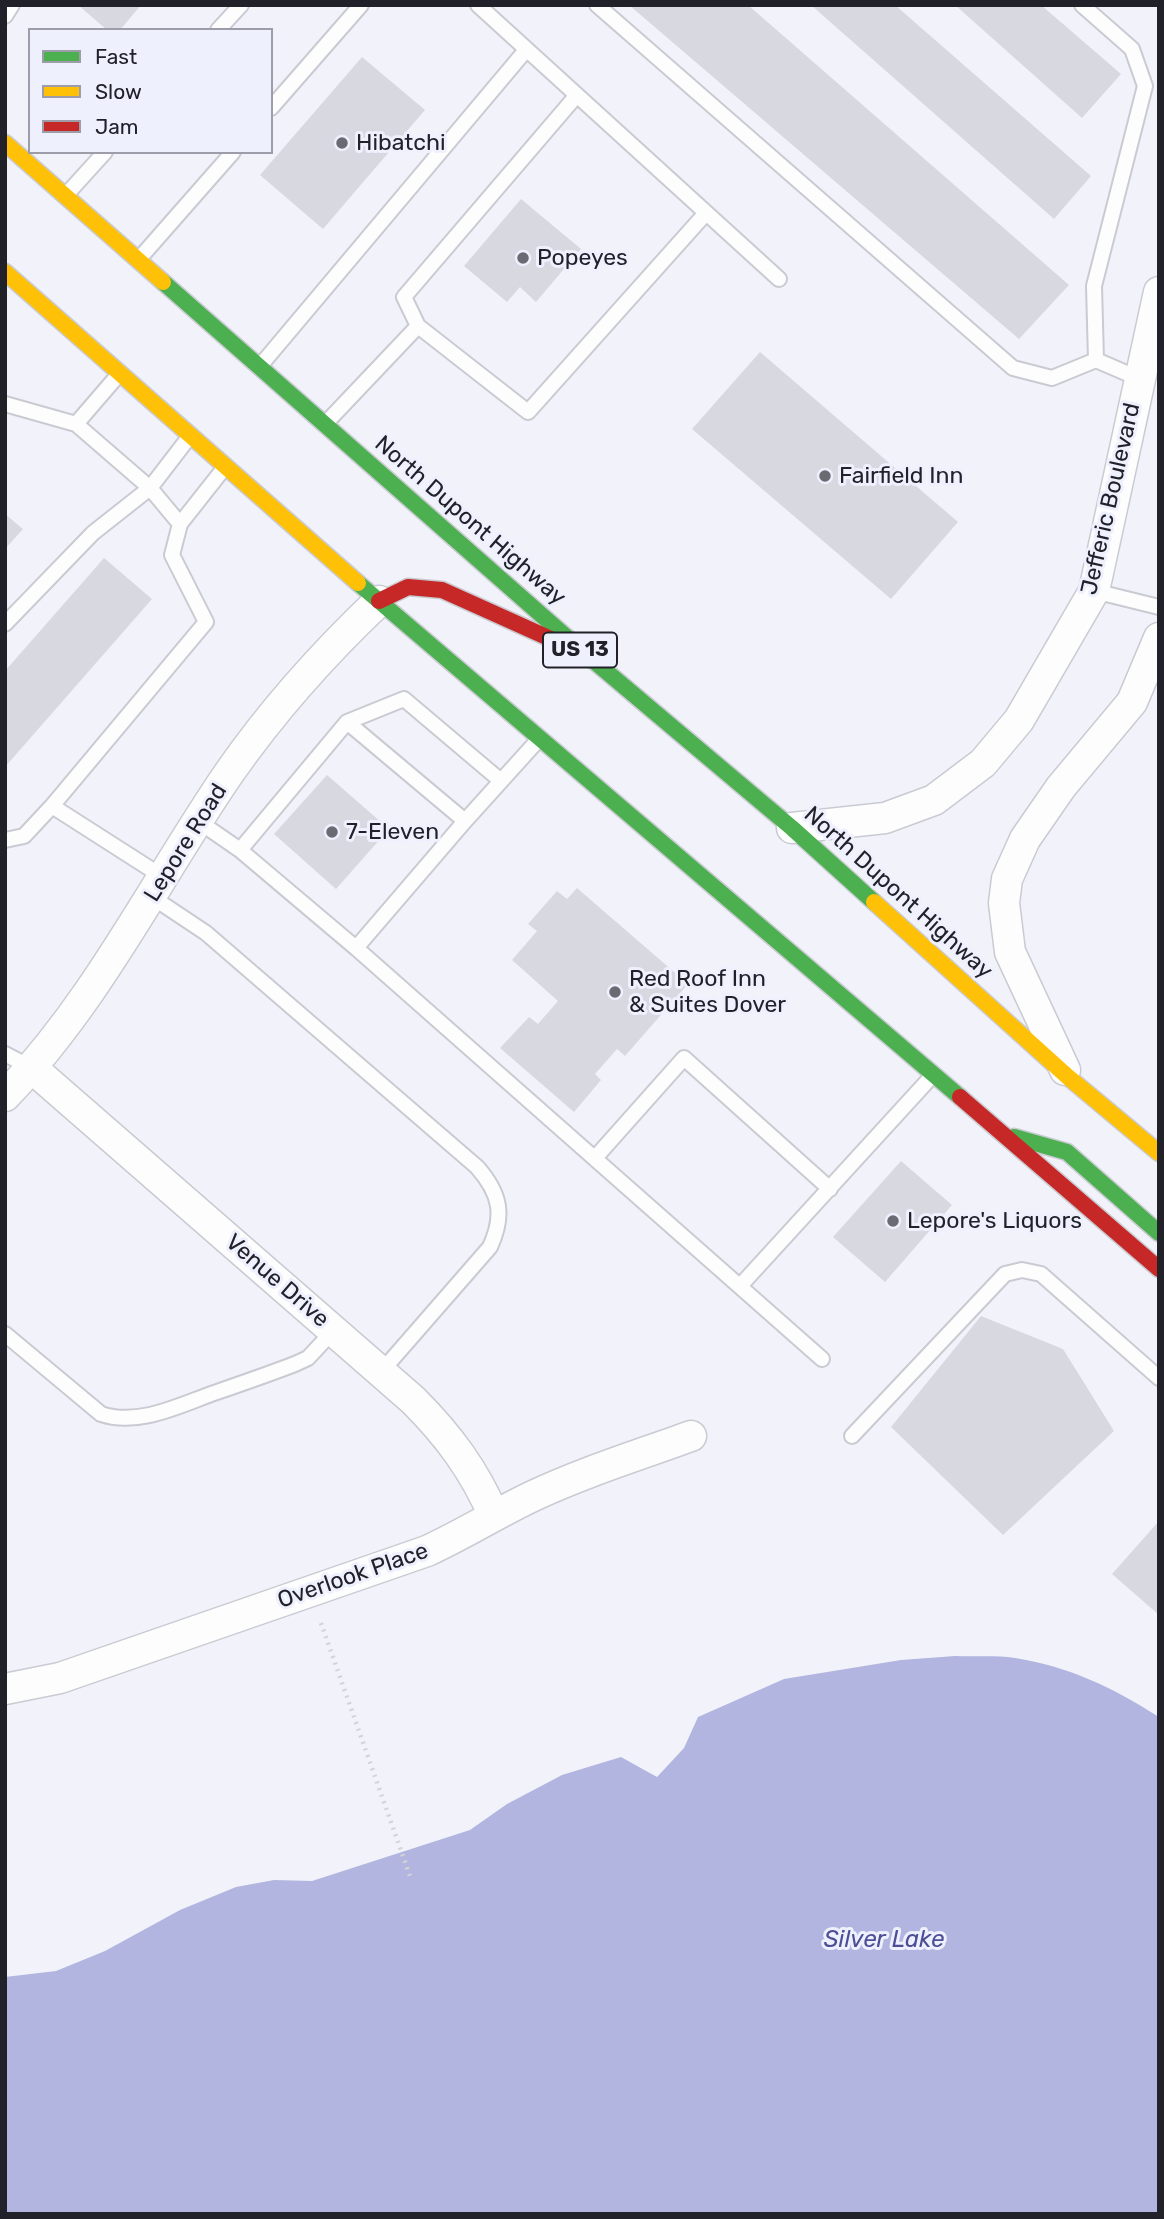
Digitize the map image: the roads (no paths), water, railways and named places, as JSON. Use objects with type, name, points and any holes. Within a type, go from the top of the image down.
[{"type":"highway","name":"North Dupont Highway","points":[[5,143],[588,656],[792,828],[1068,1077],[1159,1153]]},
{"type":"highway","points":[[5,272],[379,601],[1159,1269]]},
{"type":"highway","points":[[379,601],[408,587],[442,590],[588,656]]},
{"type":"highway","points":[[1002,1133],[1067,1152],[1159,1233]]},
{"type":"street","name":"Jefferic Boulevard","points":[[792,828],[885,818],[934,800],[983,763],[1019,720],[1094,591],[1159,292]]},
{"type":"street","name":"Lepore Road","points":[[5,1096],[32,1068],[79,1005],[158,887],[198,821],[258,734],[336,642],[379,601]]},
{"type":"street","points":[[1068,1077],[1010,952],[1004,903],[1007,878],[1025,839],[1061,787],[1132,702],[1159,638]]},
{"type":"street","name":"Venue Drive","points":[[32,1068],[334,1330],[439,1427],[481,1486],[495,1517]]},
{"type":"street","name":"Overlook Place","points":[[5,1689],[60,1678],[428,1551],[533,1496],[691,1436]]},
{"type":"lane","points":[[5,16],[12,5]]},
{"type":"lane","points":[[220,28],[241,5]]},
{"type":"lane","points":[[273,106],[361,5]]},
{"type":"lane","points":[[478,5],[779,279]]},
{"type":"lane","points":[[597,5],[1013,368],[1052,377],[1096,360],[1140,379]]},
{"type":"lane","points":[[1082,5],[1132,49],[1145,86],[1094,286],[1096,360]]},
{"type":"lane","points":[[259,367],[527,50]]},
{"type":"lane","points":[[577,95],[404,297],[418,326],[528,412],[706,213]]},
{"type":"lane","points":[[65,196],[103,154]]},
{"type":"lane","points":[[138,260],[231,154]]},
{"type":"lane","points":[[325,424],[418,326]]},
{"type":"lane","points":[[76,424],[120,373]]},
{"type":"lane","points":[[5,404],[76,424],[150,488],[180,524]]},
{"type":"lane","points":[[5,624],[93,533],[150,488],[191,435]]},
{"type":"lane","points":[[5,840],[24,836],[52,806],[206,622],[172,555],[180,524],[226,466]]},
{"type":"lane","points":[[1094,591],[1159,607]]},
{"type":"lane","points":[[240,850],[347,722],[404,699],[501,781]]},
{"type":"lane","points":[[347,722],[465,821]]},
{"type":"lane","points":[[356,948],[540,737]]},
{"type":"lane","points":[[52,806],[158,887],[206,933],[477,1167],[494,1191],[498,1206],[497,1228],[490,1247],[381,1372]]},
{"type":"lane","points":[[198,821],[240,850],[356,948],[822,1359]]},
{"type":"lane","points":[[5,1055],[32,1068]]},
{"type":"lane","points":[[595,1158],[684,1059],[830,1189]]},
{"type":"lane","points":[[740,1286],[934,1074]]},
{"type":"lane","points":[[852,1436],[1005,1273],[1022,1270],[1041,1274],[1159,1378]]},
{"type":"lane","points":[[5,1334],[102,1414],[112,1418],[126,1418],[159,1412],[295,1364],[308,1358],[334,1330]]},
{"type":"water","name":"Silver Lake","points":[[955,1656],[1008,1657],[1054,1667],[1108,1688],[1159,1717],[1159,2214],[5,2214],[5,1977],[56,1971],[105,1951],[180,1910],[236,1887],[274,1880],[312,1881],[470,1830],[507,1804],[562,1775],[621,1757],[657,1777],[684,1748],[698,1717],[784,1679],[901,1660]]},
{"type":"place","name":"Hibatchi","points":[[342,143]]},
{"type":"place","name":"Popeyes","points":[[523,258]]},
{"type":"place","name":"Fairfield Inn","points":[[825,476]]},
{"type":"place","name":"7-Eleven","points":[[332,832]]},
{"type":"place","name":"Red Roof Inn & Suites Dover","points":[[615,992]]},
{"type":"place","name":"Lepore's Liquors","points":[[893,1221]]}]
